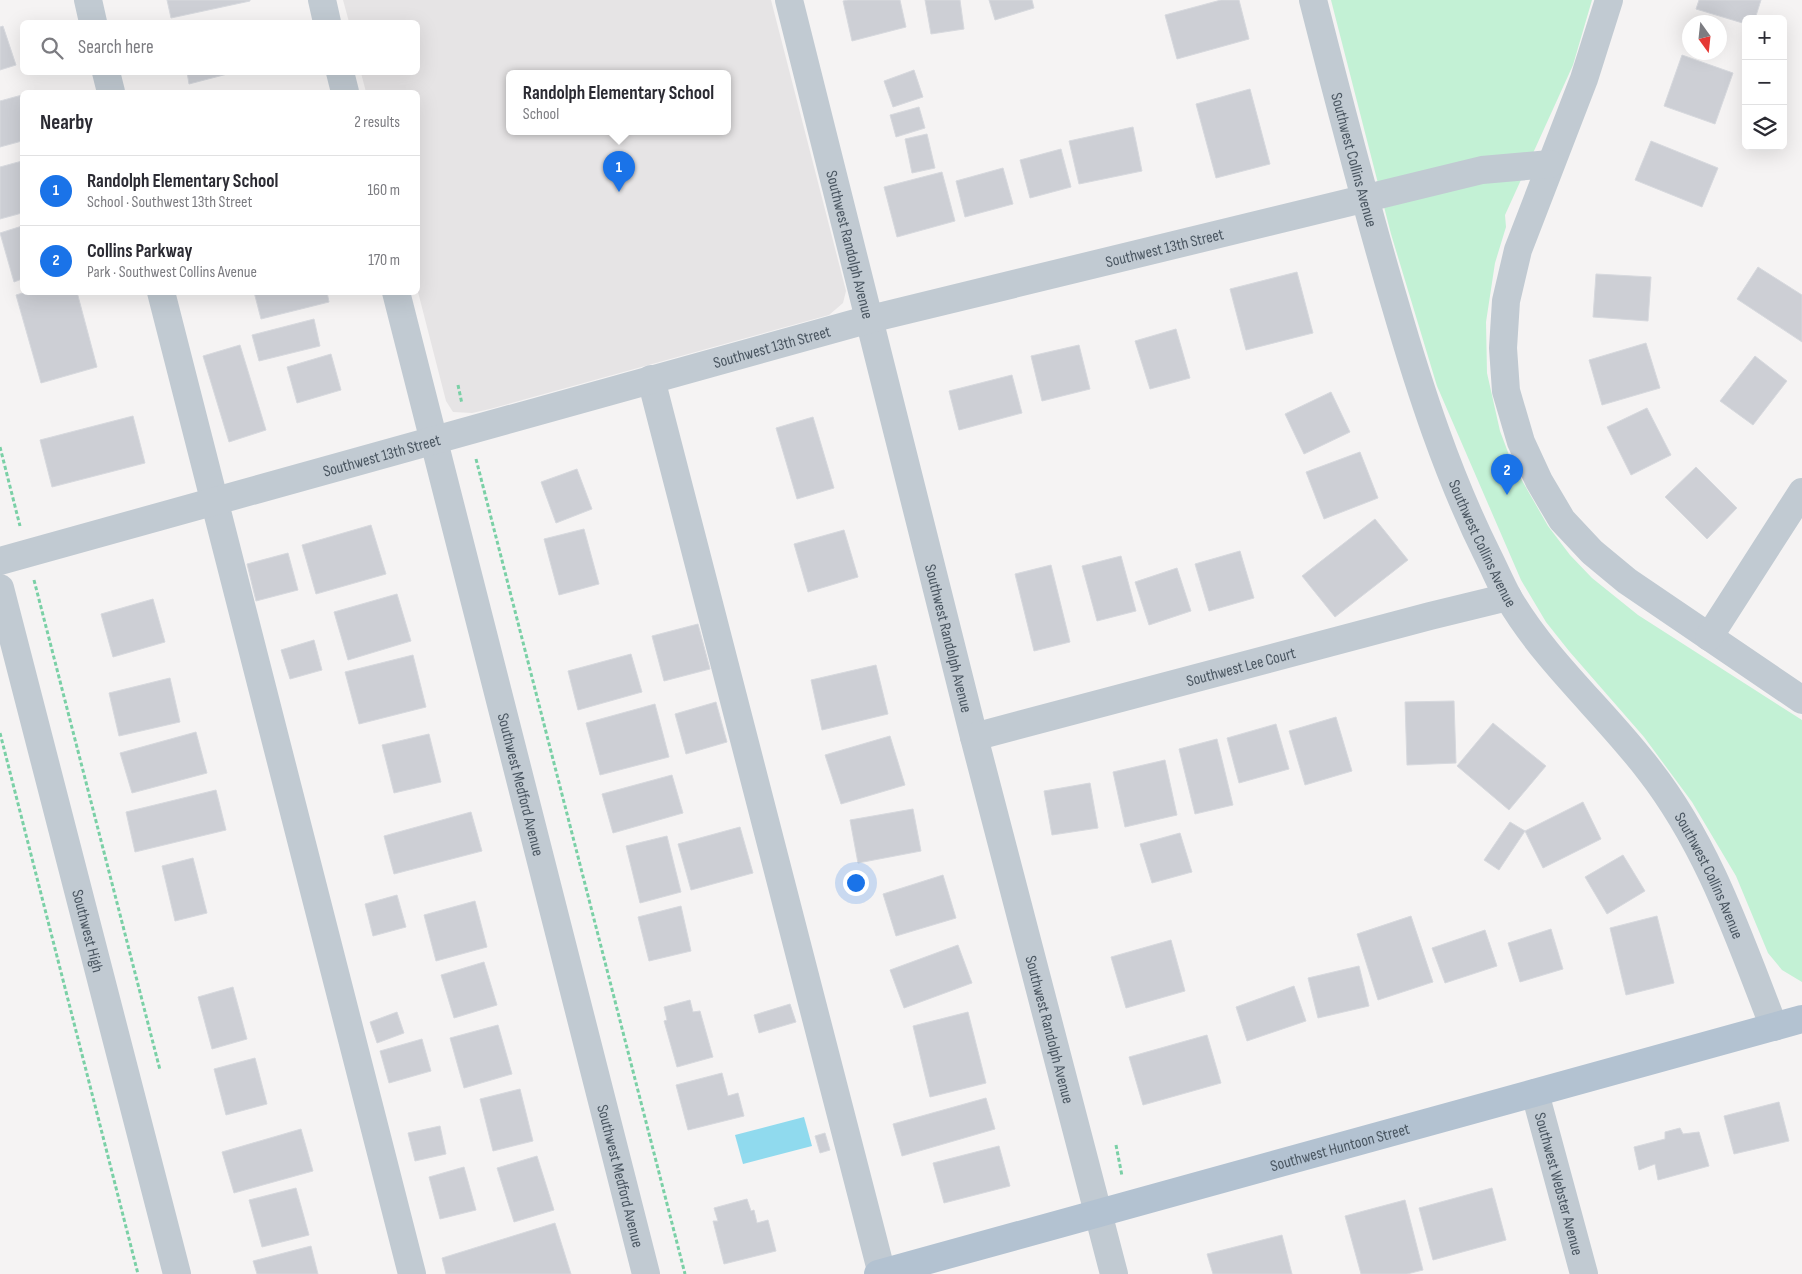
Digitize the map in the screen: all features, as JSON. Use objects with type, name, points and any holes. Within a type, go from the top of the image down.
[{"type":"main road","name":"Southwest Huntoon Street","points":[[881,1274],[1802,1019]]},
{"type":"street","points":[[88,0],[93,20]]},
{"type":"street","points":[[322,0],[327,20]]},
{"type":"street","name":"Southwest Randolph Avenue","points":[[789,0],[974,737],[1114,1274]]},
{"type":"street","name":"Southwest Collins Avenue","points":[[1313,0],[1364,198],[1415,372],[1444,455],[1475,531],[1508,597],[1542,647],[1649,770],[1706,860],[1731,915],[1774,1027]]},
{"type":"street","points":[[1609,0],[1584,79],[1518,250],[1506,301],[1503,348],[1506,391],[1520,442],[1539,481],[1562,520],[1592,552],[1627,581],[1802,700]]},
{"type":"street","points":[[107,75],[110,90]]},
{"type":"street","points":[[341,75],[344,90]]},
{"type":"street","name":"Southwest 13th Street","points":[[0,561],[651,379],[870,320],[1482,170],[1550,164]]},
{"type":"street","points":[[162,295],[412,1274]]},
{"type":"street","name":"Southwest Medford Avenue","points":[[397,295],[646,1274]]},
{"type":"street","points":[[651,379],[881,1274]]},
{"type":"street","points":[[1709,637],[1802,492]]},
{"type":"street","name":"Southwest High","points":[[0,588],[177,1274]]},
{"type":"street","name":"Southwest Lee Court","points":[[974,737],[1508,597]]},
{"type":"street","name":"Southwest Webster Avenue","points":[[1536,1093],[1584,1274]]},
{"type":"path","points":[[458,385],[685,1274]]},
{"type":"path","points":[[0,446],[160,1070]]},
{"type":"path","points":[[0,733],[138,1274]]},
{"type":"shaded area","points":[[343,0],[771,0],[846,291],[843,303],[829,315],[490,409],[472,413],[453,412],[446,401],[419,295],[420,90],[365,90],[362,75],[420,75],[420,20],[348,20]]},
{"type":"green space","points":[[1331,0],[1592,0],[1573,65],[1505,215],[1506,227],[1495,263],[1486,322],[1487,373],[1500,431],[1512,463],[1548,526],[1570,555],[1592,578],[1638,615],[1802,720],[1802,982],[1782,970],[1768,953],[1736,876],[1692,802],[1644,737],[1546,622],[1521,580],[1437,386],[1391,234]]},
{"type":"water","points":[[804,1117],[812,1146],[743,1164],[735,1135]]},
{"type":"building","points":[[167,0],[250,0],[250,1],[171,18]]},
{"type":"building","points":[[900,0],[906,27],[852,41],[843,1]]},
{"type":"building","points":[[925,0],[960,0],[964,29],[931,34]]},
{"type":"building","points":[[989,0],[1032,0],[1034,8],[995,20]]},
{"type":"building","points":[[1221,0],[1239,0],[1249,39],[1177,59],[1165,15]]},
{"type":"building","points":[[1699,0],[1761,0],[1756,15],[1742,15],[1742,23],[1727,18],[1727,15],[1716,15],[1696,9]]},
{"type":"building","points":[[3,26],[16,65],[0,70],[0,27]]},
{"type":"building","points":[[1682,55],[1682,60],[1696,60],[1733,73],[1715,124],[1664,106]]},
{"type":"building","points":[[914,70],[923,97],[893,107],[884,81]]},
{"type":"building","points":[[188,75],[224,75],[189,84]]},
{"type":"building","points":[[1250,89],[1270,164],[1216,178],[1196,104]]},
{"type":"building","points":[[20,96],[20,142],[0,147],[0,101]]},
{"type":"building","points":[[919,107],[925,128],[896,137],[890,115]]},
{"type":"building","points":[[1133,127],[1142,171],[1079,184],[1069,141]]},
{"type":"building","points":[[927,134],[935,168],[912,173],[905,139]]},
{"type":"building","points":[[1651,141],[1718,168],[1702,207],[1635,180]]},
{"type":"building","points":[[1061,149],[1071,187],[1030,198],[1020,160]]},
{"type":"building","points":[[20,162],[20,214],[0,219],[0,167]]},
{"type":"building","points":[[1003,168],[1013,204],[965,217],[956,181]]},
{"type":"building","points":[[942,172],[955,221],[897,237],[884,187]]},
{"type":"building","points":[[20,227],[20,280],[14,282],[0,233]]},
{"type":"building","points":[[1758,267],[1802,295],[1802,342],[1737,299]]},
{"type":"building","points":[[1297,272],[1313,333],[1246,350],[1230,289]]},
{"type":"building","points":[[1596,274],[1651,277],[1648,321],[1593,317]]},
{"type":"building","points":[[16,295],[78,295],[97,367],[41,383]]},
{"type":"building","points":[[255,295],[328,295],[329,302],[261,319]]},
{"type":"building","points":[[314,319],[320,346],[259,361],[252,335]]},
{"type":"building","points":[[1176,329],[1190,378],[1150,389],[1135,341]]},
{"type":"building","points":[[1646,343],[1660,388],[1602,405],[1589,360]]},
{"type":"building","points":[[240,345],[266,430],[229,442],[203,356]]},
{"type":"building","points":[[1079,345],[1090,389],[1042,401],[1031,356]]},
{"type":"building","points":[[331,354],[341,390],[297,403],[287,367]]},
{"type":"building","points":[[1755,356],[1787,381],[1753,425],[1720,401]]},
{"type":"building","points":[[1012,375],[1022,413],[959,430],[949,391]]},
{"type":"building","points":[[1331,392],[1350,432],[1304,454],[1285,414]]},
{"type":"building","points":[[1647,408],[1671,455],[1631,475],[1607,427]]},
{"type":"building","points":[[133,416],[145,463],[52,487],[40,440]]},
{"type":"building","points":[[813,417],[834,488],[797,499],[776,428]]},
{"type":"building","points":[[1360,452],[1378,498],[1324,519],[1306,472]]},
{"type":"building","points":[[1696,467],[1737,508],[1707,539],[1665,497]]},
{"type":"building","points":[[577,469],[592,509],[556,523],[541,482]]},
{"type":"building","points":[[1375,519],[1408,560],[1335,617],[1302,576]]},
{"type":"building","points":[[371,525],[386,574],[316,594],[302,545]]},
{"type":"building","points":[[584,529],[599,584],[559,595],[544,539]]},
{"type":"building","points":[[844,530],[858,577],[808,592],[794,544]]},
{"type":"building","points":[[1240,551],[1254,598],[1209,611],[1195,564]]},
{"type":"building","points":[[288,553],[298,590],[256,601],[247,564]]},
{"type":"building","points":[[1121,556],[1136,611],[1097,621],[1082,566]]},
{"type":"building","points":[[1051,565],[1070,642],[1034,651],[1015,574]]},
{"type":"building","points":[[1177,568],[1191,611],[1149,625],[1135,582]]},
{"type":"building","points":[[397,594],[411,641],[348,660],[334,612]]},
{"type":"building","points":[[153,599],[165,642],[113,657],[101,614]]},
{"type":"building","points":[[698,624],[710,669],[664,681],[652,636]]},
{"type":"building","points":[[314,640],[322,670],[290,679],[281,650]]},
{"type":"building","points":[[631,654],[642,692],[578,710],[568,671]]},
{"type":"building","points":[[413,655],[426,707],[359,724],[345,672]]},
{"type":"building","points":[[876,665],[888,714],[822,730],[811,680]]},
{"type":"building","points":[[170,678],[180,722],[119,736],[109,693]]},
{"type":"building","points":[[1454,701],[1456,763],[1407,765],[1405,702]]},
{"type":"building","points":[[716,702],[727,742],[686,754],[675,714]]},
{"type":"building","points":[[655,704],[669,757],[600,775],[586,723]]},
{"type":"building","points":[[1336,717],[1352,771],[1305,785],[1289,731]]},
{"type":"building","points":[[1493,723],[1546,766],[1509,810],[1457,766]]},
{"type":"building","points":[[1276,724],[1289,769],[1239,783],[1227,738]]},
{"type":"building","points":[[196,732],[207,773],[132,793],[120,753]]},
{"type":"building","points":[[429,734],[441,782],[394,793],[382,745]]},
{"type":"building","points":[[890,736],[905,785],[841,804],[825,755]]},
{"type":"building","points":[[1217,739],[1233,805],[1195,814],[1179,749]]},
{"type":"building","points":[[1165,760],[1177,815],[1125,827],[1113,772]]},
{"type":"building","points":[[672,775],[683,813],[613,833],[602,794]]},
{"type":"building","points":[[1090,783],[1098,828],[1052,835],[1044,791]]},
{"type":"building","points":[[216,790],[226,830],[135,852],[126,812]]},
{"type":"building","points":[[1583,802],[1601,839],[1543,868],[1525,831]]},
{"type":"building","points":[[913,809],[921,851],[858,863],[850,820]]},
{"type":"building","points":[[471,812],[482,851],[394,874],[384,836]]},
{"type":"building","points":[[1510,822],[1525,831],[1499,870],[1484,860]]},
{"type":"building","points":[[740,827],[753,873],[691,890],[678,844]]},
{"type":"building","points":[[1180,833],[1192,872],[1152,883],[1140,844]]},
{"type":"building","points":[[667,836],[681,892],[640,903],[626,846]]},
{"type":"building","points":[[1623,855],[1645,891],[1607,914],[1585,877]]},
{"type":"building","points":[[193,858],[207,913],[175,921],[162,866]]},
{"type":"building","points":[[943,875],[956,918],[896,936],[883,894]]},
{"type":"building","points":[[397,895],[406,927],[373,936],[365,904]]},
{"type":"building","points":[[475,901],[487,947],[436,961],[424,915]]},
{"type":"building","points":[[681,906],[691,951],[649,961],[638,917]]},
{"type":"building","points":[[1411,916],[1433,982],[1378,1000],[1357,934]]},
{"type":"building","points":[[1657,916],[1674,983],[1626,995],[1610,928]]},
{"type":"building","points":[[1551,929],[1563,969],[1520,982],[1508,943]]},
{"type":"building","points":[[1485,930],[1497,966],[1445,983],[1432,948]]},
{"type":"building","points":[[1171,940],[1185,991],[1126,1008],[1111,957]]},
{"type":"building","points":[[958,945],[972,983],[904,1008],[890,970]]},
{"type":"building","points":[[484,962],[497,1005],[454,1018],[441,975]]},
{"type":"building","points":[[1359,966],[1369,1006],[1318,1018],[1308,978]]},
{"type":"building","points":[[1294,986],[1306,1021],[1247,1041],[1236,1007]]},
{"type":"building","points":[[233,987],[247,1039],[212,1049],[198,997]]},
{"type":"building","points":[[690,1000],[693,1012],[700,1011],[713,1057],[677,1067],[664,1021],[667,1020],[664,1007]]},
{"type":"building","points":[[790,1004],[796,1022],[759,1033],[754,1015]]},
{"type":"building","points":[[397,1012],[404,1033],[377,1043],[370,1022]]},
{"type":"building","points":[[968,1012],[986,1083],[930,1097],[913,1026]]},
{"type":"building","points":[[498,1025],[512,1074],[464,1088],[450,1038]]},
{"type":"building","points":[[1207,1035],[1221,1083],[1143,1105],[1129,1057]]},
{"type":"building","points":[[422,1039],[431,1071],[389,1083],[380,1051]]},
{"type":"building","points":[[255,1058],[267,1104],[226,1115],[214,1069]]},
{"type":"building","points":[[722,1073],[728,1096],[738,1093],[744,1116],[688,1130],[676,1085]]},
{"type":"building","points":[[520,1089],[533,1141],[493,1151],[480,1099]]},
{"type":"building","points":[[986,1098],[995,1129],[902,1156],[893,1124]]},
{"type":"building","points":[[1779,1102],[1789,1141],[1734,1154],[1724,1116]]},
{"type":"building","points":[[440,1126],[446,1154],[415,1161],[408,1133]]},
{"type":"building","points":[[1680,1128],[1683,1134],[1699,1132],[1709,1166],[1658,1180],[1655,1164],[1639,1170],[1634,1147],[1665,1139],[1665,1132]]},
{"type":"building","points":[[301,1129],[313,1171],[234,1193],[222,1152]]},
{"type":"building","points":[[825,1133],[830,1150],[820,1153],[815,1136]]},
{"type":"building","points":[[999,1146],[1010,1186],[944,1203],[933,1163]]},
{"type":"building","points":[[537,1156],[554,1210],[514,1222],[497,1168]]},
{"type":"building","points":[[464,1167],[476,1210],[440,1219],[429,1177]]},
{"type":"building","points":[[296,1188],[309,1235],[262,1247],[249,1200]]},
{"type":"building","points":[[1492,1188],[1506,1240],[1433,1260],[1419,1208]]},
{"type":"building","points":[[747,1199],[751,1211],[754,1210],[757,1223],[768,1220],[776,1251],[724,1264],[713,1221],[718,1221],[714,1208]]},
{"type":"building","points":[[1405,1200],[1423,1270],[1407,1274],[1361,1274],[1345,1216]]},
{"type":"building","points":[[555,1223],[571,1274],[446,1274],[442,1258]]},
{"type":"building","points":[[1282,1235],[1292,1274],[1213,1274],[1207,1254]]},
{"type":"building","points":[[311,1246],[318,1274],[257,1274],[253,1261]]},
{"type":"place","name":"Randolph Elementary School","points":[[619,192]]},
{"type":"place","name":"Collins Parkway","points":[[1507,495]]}]
